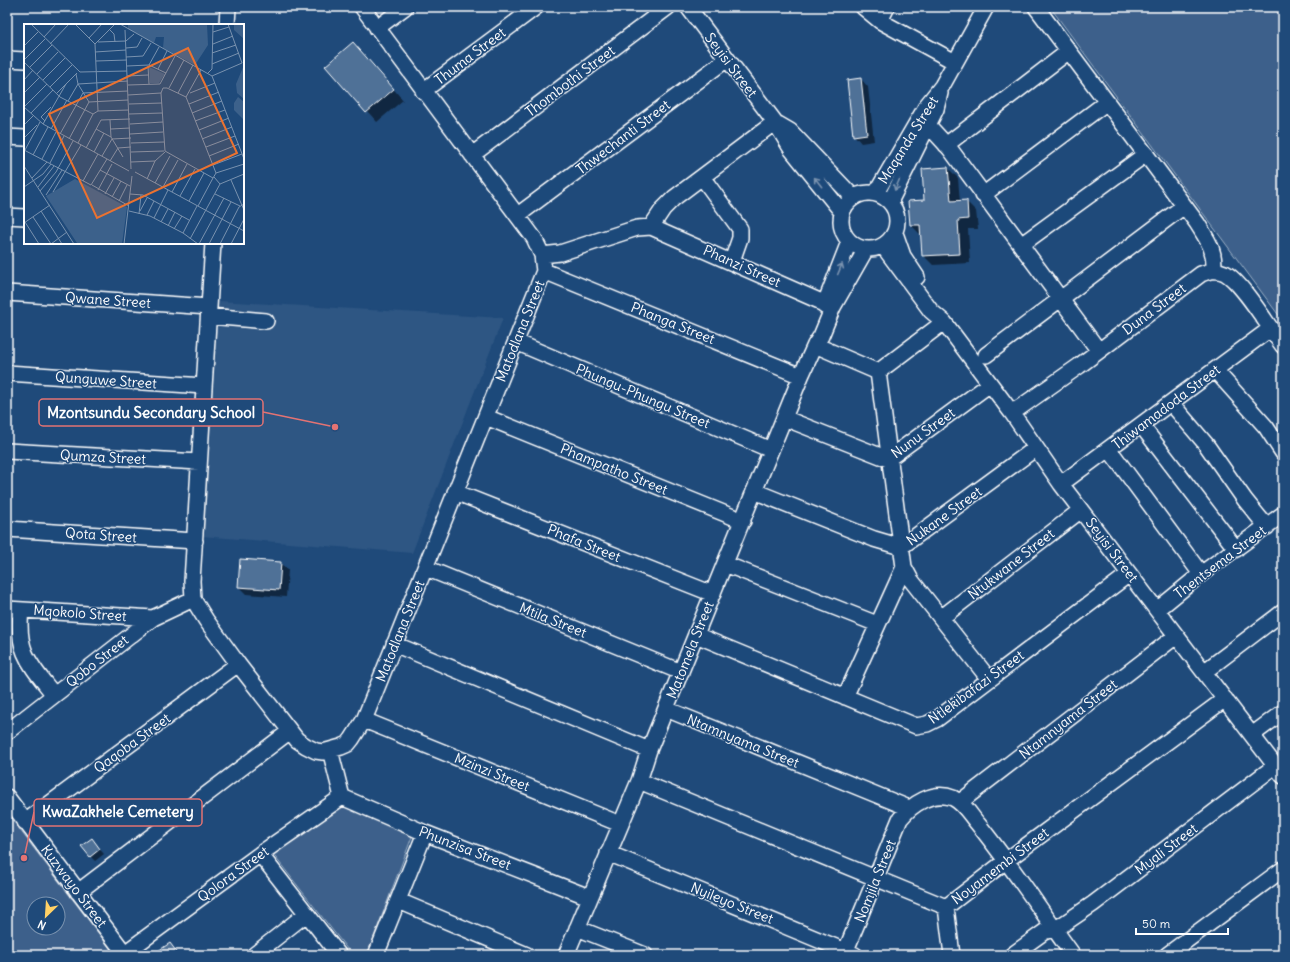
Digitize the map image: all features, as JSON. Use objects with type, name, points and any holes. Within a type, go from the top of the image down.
[{"type":"street","points":[[227,24],[228,7]]},
{"type":"street","name":"Matodlana Street","points":[[193,600],[238,664],[297,740],[311,749],[323,752],[348,744],[364,720],[544,271],[542,255],[534,238],[423,91],[362,7]]},
{"type":"street","points":[[377,28],[405,7]]},
{"type":"street","name":"Thuma Street","points":[[423,91],[536,7]]},
{"type":"street","name":"Thombothi Street","points":[[472,155],[668,7]]},
{"type":"street","name":"Seyisi Street","points":[[688,7],[775,122],[792,150],[842,212]]},
{"type":"street","points":[[863,7],[880,21],[955,62]]},
{"type":"street","points":[[880,21],[888,7]]},
{"type":"street","name":"Maqanda Street","points":[[876,193],[927,105],[942,86],[986,7]]},
{"type":"street","points":[[1036,7],[1184,206],[1211,246],[1215,257],[1214,270],[1225,274],[1240,287],[1283,346]]},
{"type":"street","points":[[946,145],[1069,51]]},
{"type":"street","points":[[7,59],[24,60]]},
{"type":"street","name":"Thwechanti Street","points":[[518,215],[727,59]]},
{"type":"street","name":"Maqanda Street","points":[[890,202],[936,109],[942,86]]},
{"type":"street","points":[[983,195],[1107,102]]},
{"type":"street","points":[[542,255],[560,254],[637,228],[651,227],[667,204],[775,122]]},
{"type":"street","name":"Seyisi Street","points":[[775,122],[790,130],[853,197]]},
{"type":"street","points":[[928,125],[946,145],[1099,351]]},
{"type":"street","points":[[7,137],[24,138]]},
{"type":"street","points":[[1021,245],[1146,154]]},
{"type":"street","points":[[702,177],[740,229],[740,238],[732,261]]},
{"type":"street","points":[[876,193],[890,202],[897,216],[895,233],[883,246],[866,250],[857,247],[850,242],[841,225],[842,212],[853,197],[862,194],[876,193]]},
{"type":"street","points":[[986,355],[1184,206]]},
{"type":"street","points":[[7,216],[24,217]]},
{"type":"street","name":"Phanzi Street","points":[[651,227],[732,261],[829,305]]},
{"type":"street","name":"Seyisi Street","points":[[895,233],[903,256],[939,308],[944,322]]},
{"type":"street","name":"Matomela Street","points":[[566,955],[589,897],[639,781],[649,750],[815,345],[815,335],[829,305],[850,242]]},
{"type":"street","points":[[193,600],[192,581],[213,244]]},
{"type":"street","name":"Seyisi Street","points":[[883,246],[931,311],[944,322],[1012,413],[1061,484],[1279,771]]},
{"type":"street","name":"Matomela Street","points":[[829,305],[866,250]]},
{"type":"street","name":"Duna Street","points":[[1012,413],[1099,351],[1201,274],[1214,270]]},
{"type":"street","name":"Phanga Street","points":[[544,271],[801,376]]},
{"type":"street","name":"Qwane Street","points":[[7,293],[209,311],[266,321]]},
{"type":"street","points":[[872,370],[944,322]]},
{"type":"street","name":"Thiwamadoda Street","points":[[1061,484],[1270,329]]},
{"type":"street","name":"Phungu-Phungu Street","points":[[516,342],[771,450]]},
{"type":"street","points":[[815,345],[872,370]]},
{"type":"street","points":[[872,370],[888,459],[904,566],[911,580],[989,679]]},
{"type":"street","points":[[1215,370],[1266,427],[1283,453]]},
{"type":"street","name":"Qunguwe Street","points":[[7,373],[204,386]]},
{"type":"street","name":"Nunu Street","points":[[784,418],[888,459],[990,384]]},
{"type":"street","points":[[1171,403],[1205,443],[1245,500],[1267,527]]},
{"type":"street","name":"Phampatho Street","points":[[486,417],[743,521]]},
{"type":"street","points":[[1141,425],[1236,549]]},
{"type":"street","name":"Nukane Street","points":[[754,491],[874,539],[901,547],[1036,448]]},
{"type":"street","points":[[1108,449],[1201,574]]},
{"type":"street","name":"Qumza Street","points":[[7,451],[200,462]]},
{"type":"street","name":"Phafa Street","points":[[455,492],[713,594]]},
{"type":"street","name":"Ntukwane Street","points":[[941,618],[1081,510]]},
{"type":"street","name":"Thentsema Street","points":[[1157,610],[1201,574],[1283,514]]},
{"type":"street","name":"Qota Street","points":[[7,529],[195,542]]},
{"type":"street","points":[[725,564],[877,624]]},
{"type":"street","points":[[845,697],[904,566]]},
{"type":"street","name":"Mtila Street","points":[[426,568],[681,672]]},
{"type":"street","name":"Ntlekibafazi Street","points":[[696,635],[916,726],[927,724],[937,719],[1129,574]]},
{"type":"street","name":"Qobo Street","points":[[7,732],[152,618],[193,600]]},
{"type":"street","points":[[14,609],[20,638],[26,656],[54,695]]},
{"type":"street","name":"Mqokolo Street","points":[[14,609],[152,618]]},
{"type":"street","points":[[1204,672],[1283,612]]},
{"type":"street","name":"Ntamnyama Street","points":[[960,802],[1176,636]]},
{"type":"street","points":[[394,644],[649,750]]},
{"type":"street","name":"Qaqoba Street","points":[[25,822],[238,664]]},
{"type":"street","name":"Noyamembi Street","points":[[639,781],[946,907],[1007,860],[1225,699]]},
{"type":"street","name":"Ntamnyama Street","points":[[666,709],[909,808]]},
{"type":"street","points":[[1252,735],[1283,712]]},
{"type":"street","name":"Mzinzi Street","points":[[364,720],[620,824]]},
{"type":"street","points":[[78,892],[290,731]]},
{"type":"street","points":[[330,750],[342,797]]},
{"type":"street","name":"Myali Street","points":[[1053,928],[1062,925],[1093,904],[1279,771]]},
{"type":"street","points":[[909,808],[934,796],[943,796],[960,802],[1007,860],[1073,955]]},
{"type":"street","name":"Kuzwayo Street","points":[[7,797],[125,954]]},
{"type":"street","name":"Phunzisa Street","points":[[342,797],[425,833],[589,897]]},
{"type":"street","name":"Qolora Street","points":[[125,954],[260,854],[342,797]]},
{"type":"street","name":"Nomjila Street","points":[[848,954],[900,819],[909,808]]},
{"type":"street","points":[[376,955],[399,901],[425,833]]},
{"type":"street","name":"Nyileyo Street","points":[[608,853],[848,954]]},
{"type":"street","points":[[260,854],[339,955]]},
{"type":"street","points":[[1167,955],[1283,868]]},
{"type":"street","points":[[399,901],[527,955]]},
{"type":"street","points":[[946,907],[952,955]]},
{"type":"street","points":[[254,955],[306,914]]},
{"type":"street","points":[[577,928],[646,955]]},
{"type":"street","points":[[1012,955],[1053,928]]},
{"type":"shaded area","points":[[1050,7],[1283,7],[1283,321]]},
{"type":"shaded area","points":[[218,301],[503,318],[412,553],[201,536]]},
{"type":"shaded area","points":[[343,803],[413,834],[367,955],[352,955],[272,853]]},
{"type":"shaded area","points":[[7,813],[115,955],[7,955]]},
{"type":"building","points":[[353,42],[394,89],[366,113],[325,66]]},
{"type":"building","points":[[861,78],[867,134],[853,136],[847,80]]},
{"type":"building","points":[[948,167],[951,201],[967,200],[968,219],[958,220],[960,254],[922,256],[920,225],[910,225],[908,201],[924,200],[922,169]]},
{"type":"building","points":[[240,559],[281,562],[279,590],[238,587]]},
{"type":"building","points":[[92,838],[100,849],[90,857],[81,846]]},
{"type":"building","points":[[170,943],[179,955],[152,955]]},
{"type":"place","name":"Mzontsundu Secondary School","points":[[335,427]]},
{"type":"place","name":"KwaZakhele Cemetery","points":[[24,858]]}]
